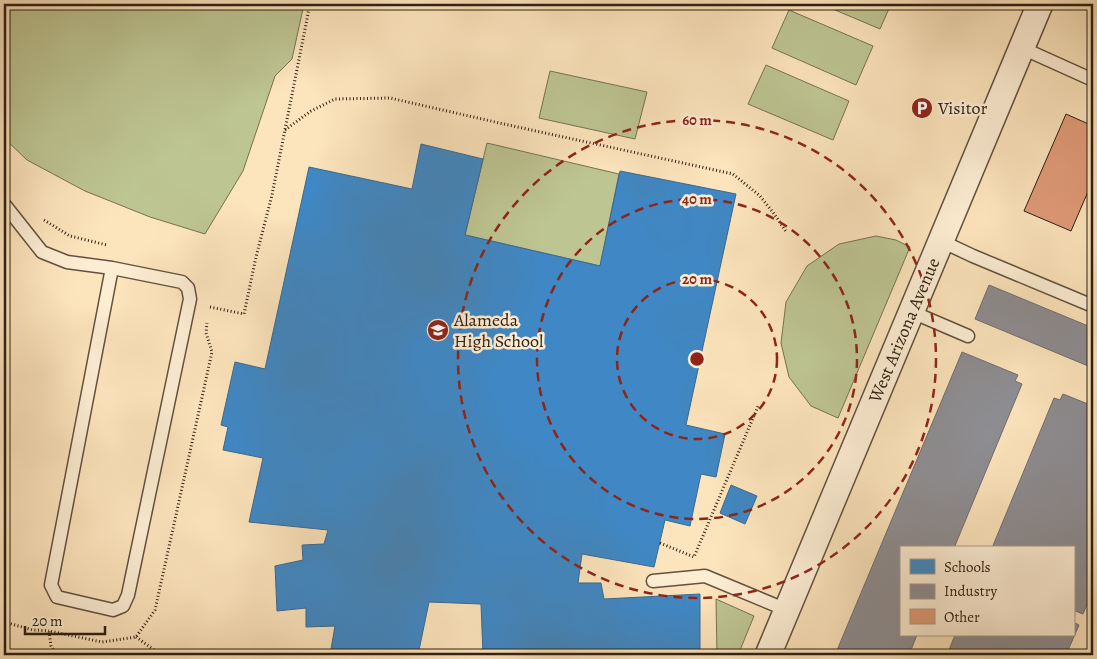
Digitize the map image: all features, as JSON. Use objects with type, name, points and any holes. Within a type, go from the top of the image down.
[{"type":"street","name":"West Arizona Avenue","points":[[768,655],[1040,4]]},
{"type":"lane","points":[[1022,48],[1093,80]]},
{"type":"lane","points":[[4,204],[42,252],[66,262],[112,268],[182,282],[188,288],[190,299],[128,595],[123,606],[113,610],[57,597],[51,585],[112,268]]},
{"type":"lane","points":[[941,242],[1093,306]]},
{"type":"lane","points":[[912,312],[968,336]]},
{"type":"lane","points":[[653,580],[705,576],[787,610]]},
{"type":"path","points":[[210,308],[244,314],[272,195],[310,4]]},
{"type":"path","points":[[285,130],[310,111],[335,99],[390,98],[733,174],[760,196],[787,233]]},
{"type":"path","points":[[660,543],[694,557],[760,404]]},
{"type":"path","points":[[4,622],[33,630],[49,631]]},
{"type":"path","points":[[136,637],[161,655]]},
{"type":"green space","points":[[4,4],[304,4],[292,59],[275,76],[243,171],[205,234],[150,217],[85,191],[27,160],[4,138]]},
{"type":"green space","points":[[821,4],[891,4],[880,29]]},
{"type":"green space","points":[[789,10],[873,46],[856,85],[772,48]]},
{"type":"green space","points":[[766,65],[849,101],[833,140],[748,104]]},
{"type":"green space","points":[[550,71],[647,92],[635,139],[539,118]]},
{"type":"green space","points":[[487,143],[619,174],[600,266],[465,235]]},
{"type":"green space","points":[[876,236],[896,240],[910,247],[838,418],[811,406],[789,377],[781,343],[786,302],[807,266],[839,244]]},
{"type":"green space","points":[[716,599],[754,616],[738,655],[717,655]]},
{"type":"building: Schools","points":[[421,144],[483,159],[465,235],[600,266],[620,171],[736,194],[686,425],[725,434],[716,477],[701,474],[690,526],[665,520],[654,567],[582,554],[578,583],[601,583],[604,599],[700,594],[700,655],[483,655],[481,604],[429,602],[418,655],[330,655],[335,626],[306,627],[306,608],[277,611],[275,566],[303,560],[302,545],[324,544],[328,530],[249,522],[263,458],[223,450],[228,427],[221,425],[235,362],[265,369],[309,167],[412,189]]},
{"type":"building: Schools","points":[[731,485],[757,496],[745,524],[720,513]]},
{"type":"building: Industry","points":[[989,285],[1093,328],[1093,368],[975,319]]},
{"type":"building: Industry","points":[[962,352],[1018,375],[1015,381],[1022,384],[955,546],[900,546],[900,636],[917,636],[909,655],[835,655]]},
{"type":"building: Industry","points":[[1063,394],[1093,406],[1093,590],[1083,614],[1074,610],[1074,546],[993,546],[1054,398],[1060,400]]},
{"type":"building: Industry","points":[[1074,622],[1079,625],[1066,655],[947,655],[955,636],[1074,636]]},
{"type":"building: Other","points":[[1066,114],[1093,126],[1093,180],[1071,231],[1024,211]]},
{"type":"place","name":"Visitor","points":[[922,108]]},
{"type":"place","name":"Alameda High School","points":[[438,330]]}]
